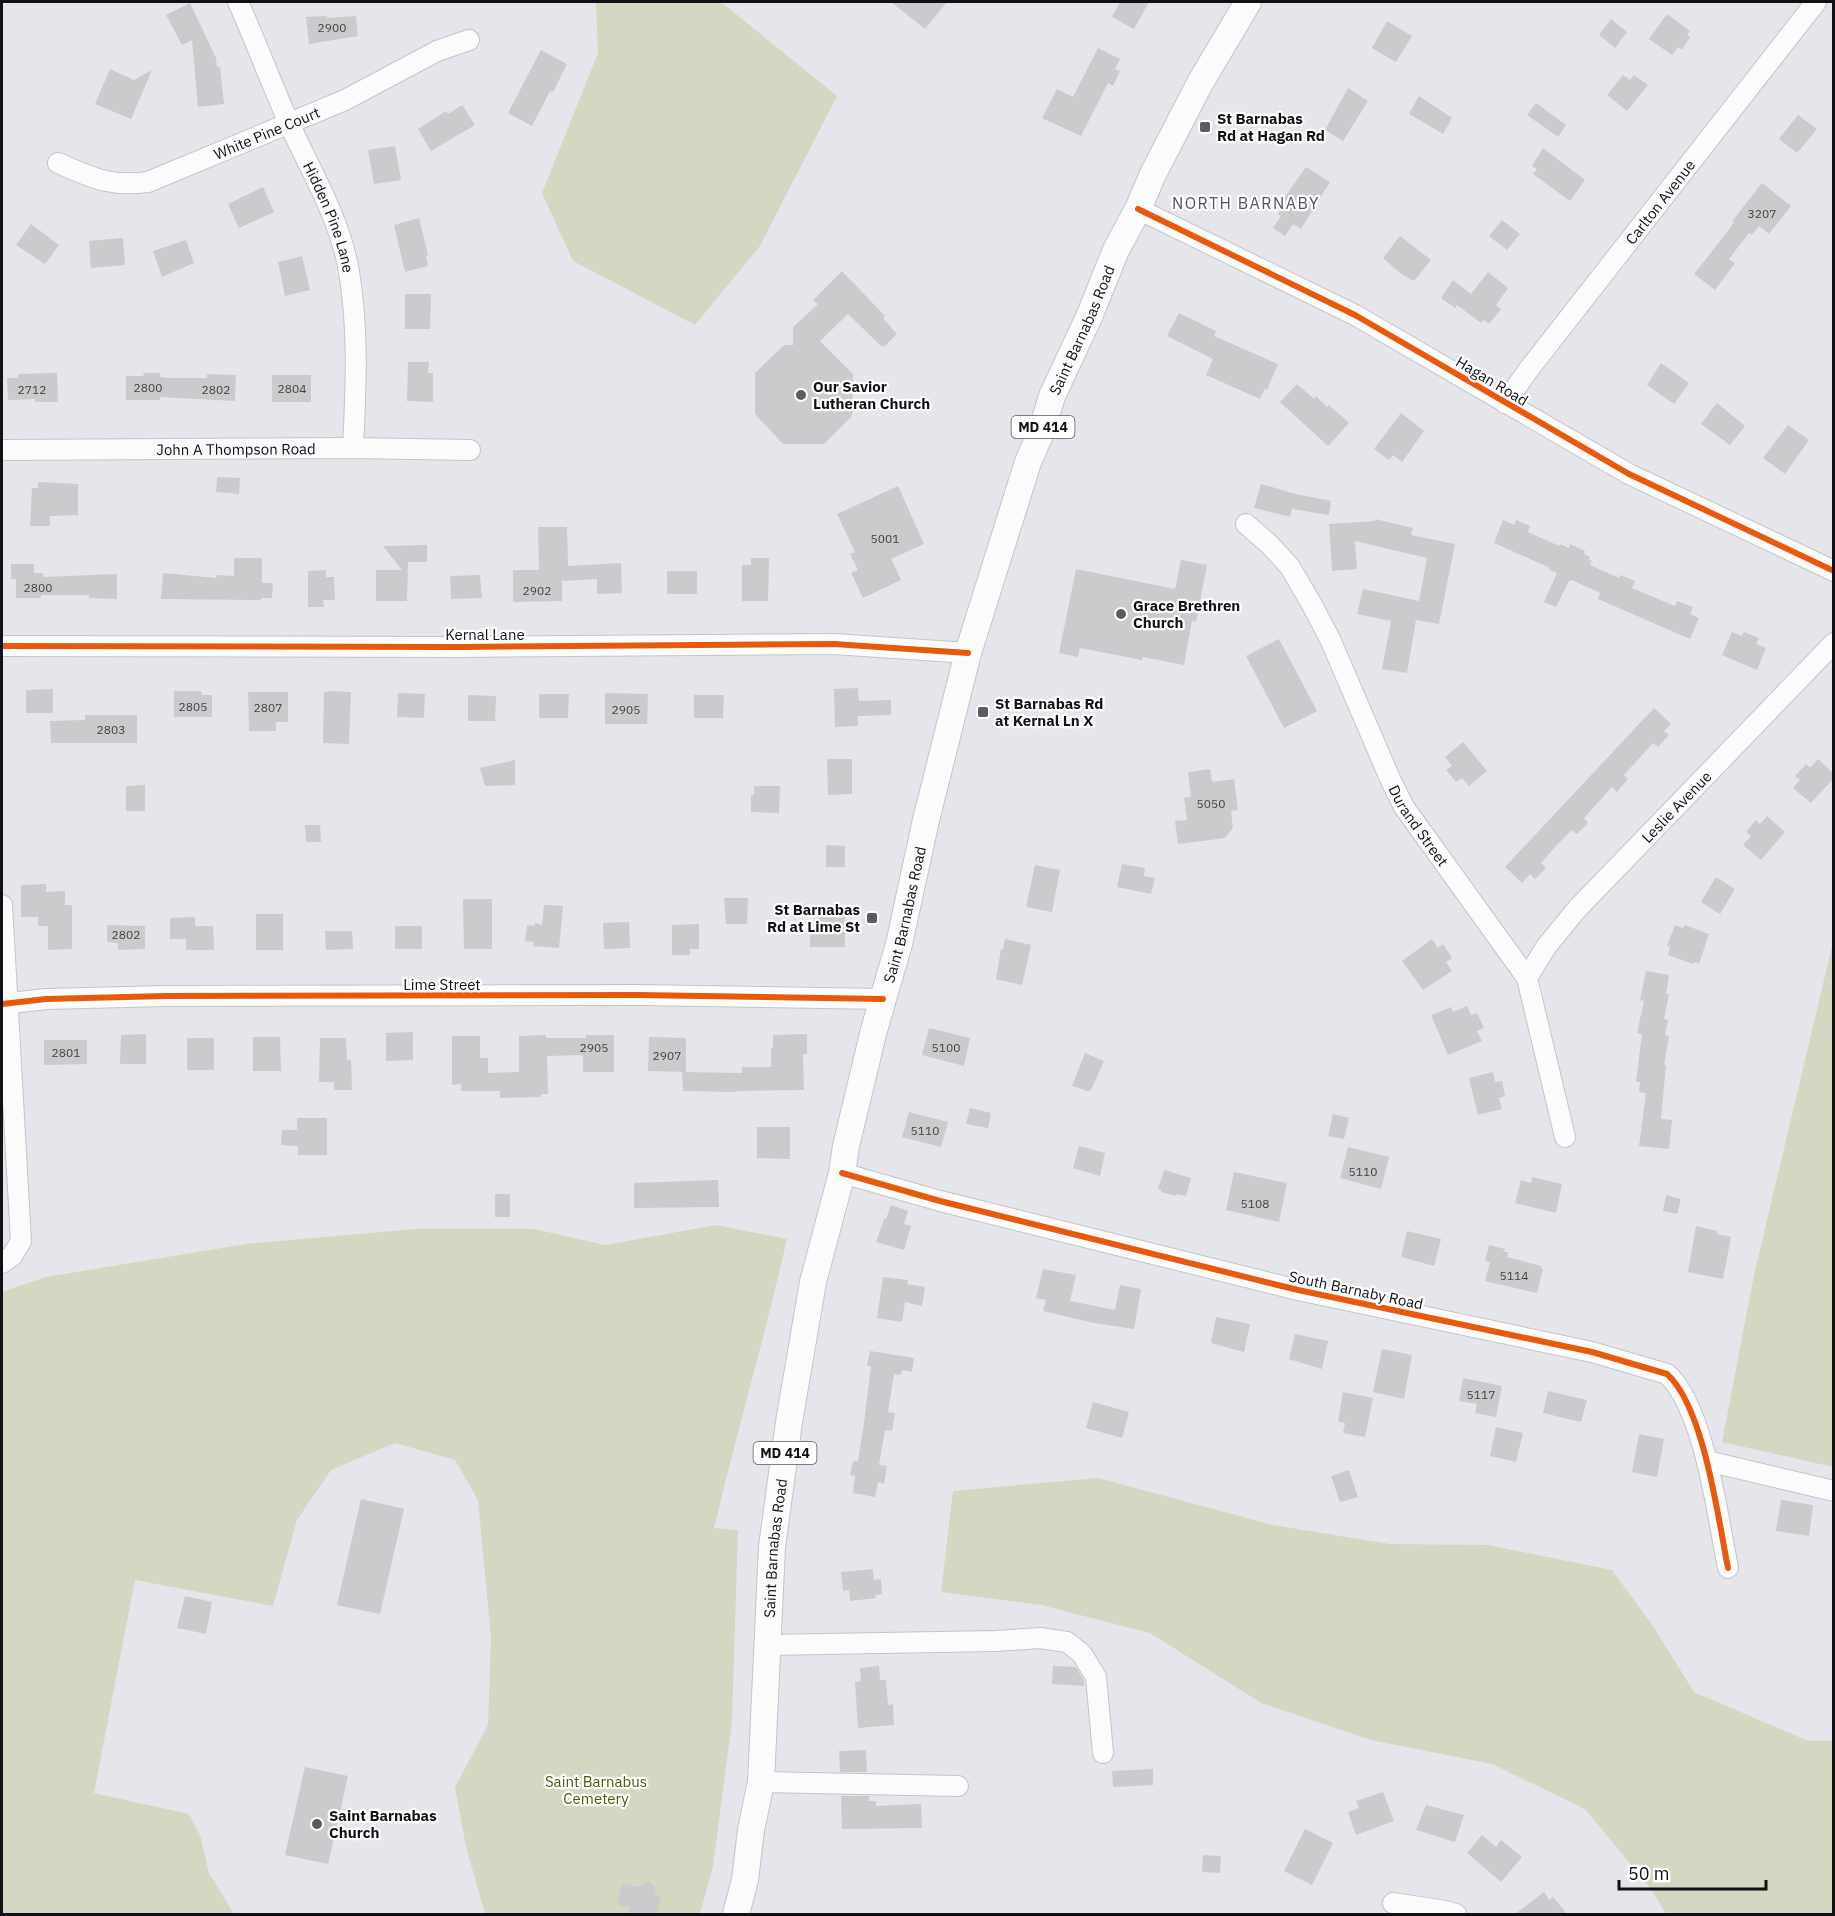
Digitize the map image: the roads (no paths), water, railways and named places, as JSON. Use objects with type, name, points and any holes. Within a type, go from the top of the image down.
[{"type":"main road","name":"Saint Barnabas Road","points":[[736,1914],[745,1880],[751,1830],[761,1782],[772,1547],[789,1422],[813,1282],[842,1173],[846,1146],[874,1030],[899,944],[926,820],[968,652],[1028,462],[1042,430],[1052,396],[1086,324],[1116,250],[1200,83],[1248,2]]},
{"type":"street","name":"Hidden Pine Lane","points":[[238,2],[288,122],[328,206],[347,264],[354,302],[356,337],[353,448]]},
{"type":"street","name":"Carlton Avenue","points":[[1505,403],[1536,359],[1816,2]]},
{"type":"street","name":"White Pine Court","points":[[58,163],[101,181],[122,184],[148,182],[345,100],[437,51],[469,40]]},
{"type":"street","name":"Hagan Road","points":[[1138,209],[1355,315],[1629,474],[1833,571]]},
{"type":"street","name":"John A Thompson Road","points":[[2,450],[353,448],[470,450]]},
{"type":"street","name":"Durand Street","points":[[1246,524],[1290,567],[1330,639],[1404,807],[1527,978],[1565,1137]]},
{"type":"street","name":"Leslie Avenue","points":[[1527,978],[1546,947],[1577,909],[1833,643]]},
{"type":"street","name":"Kernal Lane","points":[[2,646],[461,647],[834,644],[968,652]]},
{"type":"street","points":[[2,905],[5,1004],[21,1241],[12,1256],[2,1263]]},
{"type":"street","name":"Lime Street","points":[[5,1004],[46,999],[189,996],[638,995],[883,999]]},
{"type":"street","name":"South Barnaby Road","points":[[842,1173],[940,1201],[1298,1290],[1592,1352],[1656,1370],[1671,1377],[1683,1396],[1707,1461],[1728,1568]]},
{"type":"street","points":[[1707,1461],[1833,1491]]},
{"type":"street","points":[[767,1645],[996,1641],[1040,1638],[1067,1642],[1082,1654],[1096,1677],[1103,1753]]},
{"type":"street","points":[[761,1782],[958,1786]]},
{"type":"street","points":[[1393,1903],[1456,1914]]},
{"type":"place","name":"St Barnabas Rd at Hagan Rd","points":[[1205,127]]},
{"type":"place","name":"Our Savior Lutheran Church","points":[[801,395]]},
{"type":"place","name":"Grace Brethren Church","points":[[1121,614]]},
{"type":"place","name":"St Barnabas Rd at Kernal Ln X","points":[[983,712]]},
{"type":"place","name":"St Barnabas Rd at Lime St","points":[[872,918]]},
{"type":"place","name":"Saint Barnabas Church","points":[[317,1824]]},
{"type":"district","name":"NORTH BARNABY","points":[[1246,203]]},
{"type":"park label","name":"Saint Barnabus Cemetery","points":[[596,1790]]}]
